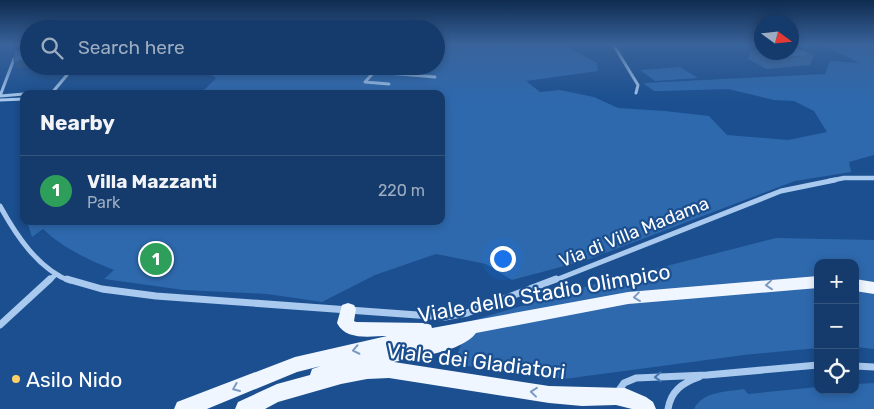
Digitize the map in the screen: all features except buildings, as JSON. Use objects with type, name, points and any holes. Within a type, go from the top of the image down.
[{"type":"main road","name":"Viale dello Stadio Olimpico","points":[[184,409],[281,370],[333,354],[628,298],[814,282]]},
{"type":"main road","points":[[859,286],[874,288]]},
{"type":"main road","points":[[348,309],[346,325],[354,329],[472,328]]},
{"type":"main road","points":[[245,409],[340,366],[450,342],[472,328]]},
{"type":"main road","name":"Viale dei Gladiatori","points":[[277,394],[352,373],[384,370],[412,372],[583,403],[616,396],[632,398],[646,409]]},
{"type":"street","points":[[12,63],[0,96],[20,94]]},
{"type":"street","points":[[625,63],[638,85],[636,93]]},
{"type":"street","points":[[54,90],[67,75]]},
{"type":"street","points":[[371,75],[365,82],[389,84]]},
{"type":"street","points":[[412,75],[435,77]]},
{"type":"street","points":[[0,100],[20,99]]},
{"type":"street","name":"Via di Villa Madama","points":[[56,274],[83,284],[125,293],[439,317],[467,313],[781,191],[844,178],[874,178]]},
{"type":"street","points":[[0,206],[22,238],[48,270],[56,274],[0,325]]},
{"type":"street","points":[[616,396],[624,383],[636,378],[707,375],[814,365]]},
{"type":"street","points":[[859,366],[874,367]]},
{"type":"street","points":[[668,409],[670,399],[676,388],[707,375]]},
{"type":"shaded area","points":[[445,63],[597,63],[598,71],[526,81],[540,92],[560,90],[594,97],[618,108],[709,116],[727,135],[788,140],[827,132],[814,111],[794,101],[774,100],[728,89],[654,91],[643,83],[825,74],[829,63],[874,63],[874,155],[849,162],[851,172],[795,181],[587,260],[512,280],[486,264],[436,254],[375,275],[322,302],[267,294],[184,290],[104,279],[114,270],[76,253],[58,242],[43,229],[32,237],[28,225],[445,225],[445,90],[204,90],[216,78],[211,75],[445,75]]},
{"type":"shaded area","points":[[680,67],[698,78],[655,81],[640,70]]},
{"type":"shaded area","points":[[776,238],[874,240],[874,349],[859,347],[859,259],[814,259],[814,348],[744,355],[564,379],[453,364],[471,321],[588,286]]},
{"type":"shaded area","points":[[874,383],[874,409],[694,409],[703,399],[716,393],[744,389],[748,394],[814,387],[814,394],[859,394],[859,384]]},
{"type":"place","name":"Villa Mazzanti","points":[[156,259]]},
{"type":"place","name":"Asilo Nido","points":[[16,379]]}]
